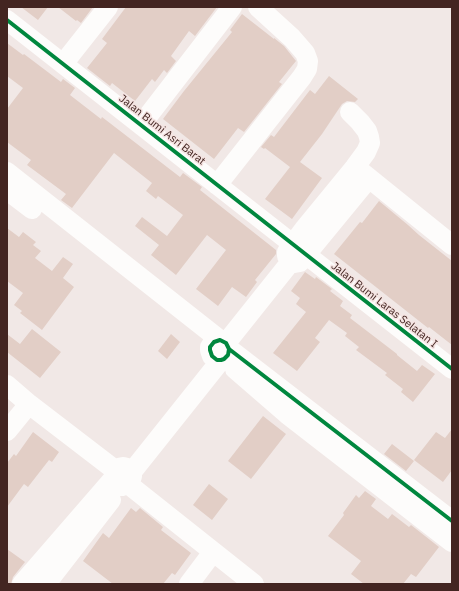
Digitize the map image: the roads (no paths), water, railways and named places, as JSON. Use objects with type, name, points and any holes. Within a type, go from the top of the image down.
[{"type":"street","points":[[63,64],[108,7]]},
{"type":"street","points":[[141,125],[232,7]]},
{"type":"street","points":[[217,185],[307,69],[308,61],[305,53],[292,38],[258,7]]},
{"type":"street","name":"Jalan Bumi Asri Barat","points":[[7,20],[217,185],[296,254]]},
{"type":"street","points":[[46,584],[122,476],[362,172],[366,152],[370,144],[370,137],[364,126],[350,112]]},
{"type":"street","points":[[7,172],[220,350],[287,414],[452,542]]},
{"type":"street","points":[[362,172],[452,245]]},
{"type":"street","points":[[7,190],[220,350],[452,521]]},
{"type":"street","name":"Jalan Bumi Laras Selatan I","points":[[296,254],[452,369]]},
{"type":"street","points":[[7,385],[29,404],[122,476],[254,584]]},
{"type":"street","points":[[7,431],[29,404]]},
{"type":"street","points":[[22,584],[122,476]]},
{"type":"street","points":[[189,584],[213,552]]}]
